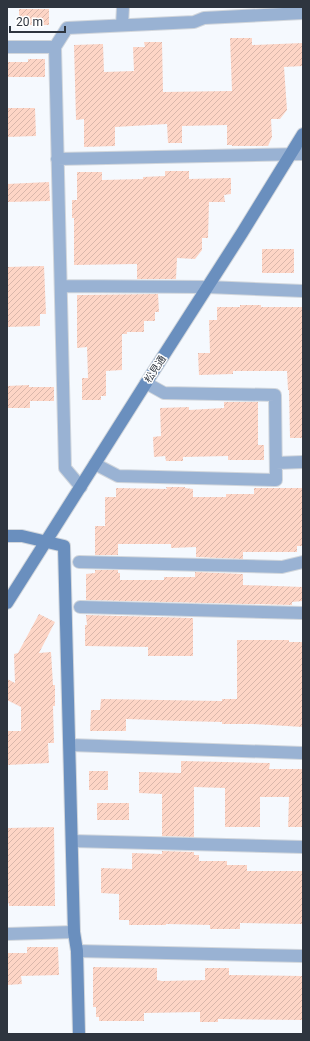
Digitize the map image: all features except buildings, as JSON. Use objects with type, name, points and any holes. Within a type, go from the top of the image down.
[{"type":"street","points":[[122,7],[122,25]]},
{"type":"street","points":[[81,487],[65,468],[62,286],[57,159],[55,47],[67,28],[194,22],[204,18],[303,13]]},
{"type":"street","points":[[7,47],[55,47]]},
{"type":"street","name":"松見通","points":[[7,603],[207,287],[242,233],[297,154],[303,134]]},
{"type":"street","points":[[57,159],[297,154]]},
{"type":"street","points":[[62,286],[207,287],[303,291]]},
{"type":"street","points":[[95,464],[118,476],[276,480],[275,395],[164,393],[146,383]]},
{"type":"street","points":[[276,463],[303,462]]},
{"type":"street","points":[[7,536],[22,536],[64,546],[74,932],[78,952],[79,1034]]},
{"type":"street","points":[[79,562],[282,567],[303,562]]},
{"type":"street","points":[[80,606],[303,613]]},
{"type":"street","points":[[70,745],[303,752]]},
{"type":"street","points":[[72,842],[303,846]]},
{"type":"street","points":[[7,934],[74,932]]},
{"type":"street","points":[[78,952],[303,956]]}]
